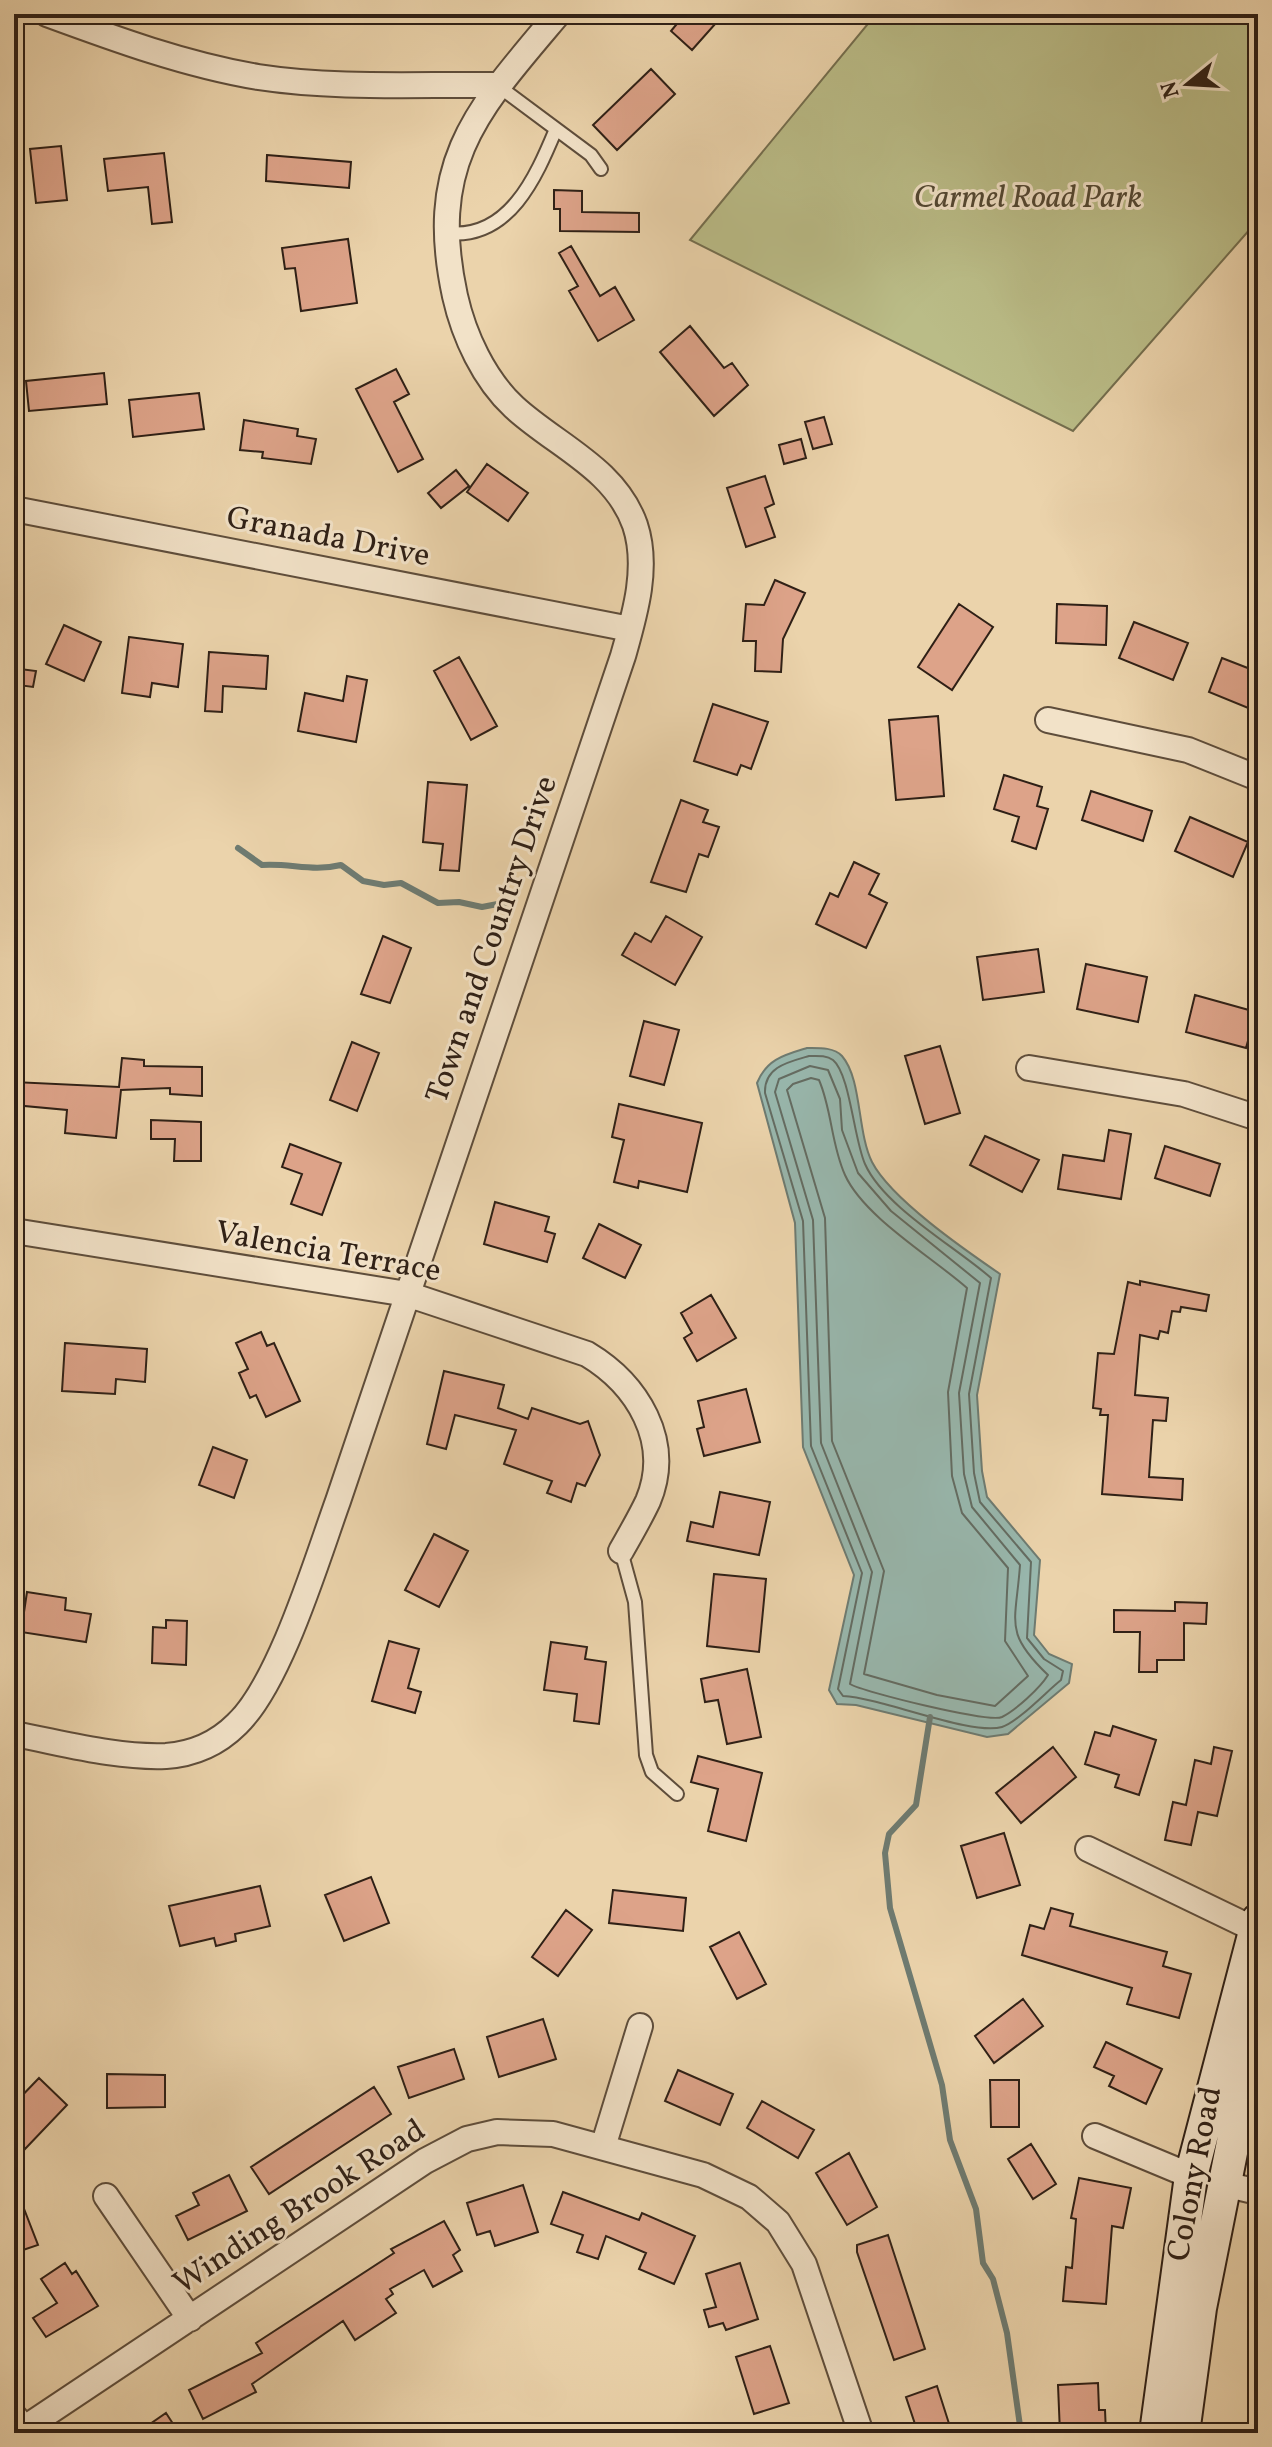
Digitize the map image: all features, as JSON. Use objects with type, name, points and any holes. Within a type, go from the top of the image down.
[{"type":"main road","name":"Colony Road","points":[[1156,2433],[1191,2176],[1257,1927]]},
{"type":"main road","name":"Colony Road","points":[[1183,2433],[1200,2308],[1258,2017]]},
{"type":"street","points":[[47,14],[163,54],[256,77],[301,82],[497,85]]},
{"type":"street","name":"Town and Country Drive","points":[[14,1734],[99,1750],[165,1756],[211,1744],[238,1723],[261,1691],[301,1603],[630,629],[641,570],[641,548],[631,515],[598,471],[537,426],[493,383],[458,311],[445,233],[445,209],[455,164],[471,127],[497,85],[558,14]]},
{"type":"street","name":"Granada Drive","points":[[14,509],[630,629]]},
{"type":"street","points":[[1048,720],[1188,750],[1258,778]]},
{"type":"street","points":[[1029,1068],[1184,1094],[1258,1118]]},
{"type":"street","name":"Valencia Terrace","points":[[14,1231],[407,1294],[587,1354],[610,1368],[631,1388],[649,1421],[655,1467],[647,1502],[621,1551]]},
{"type":"street","points":[[1088,1849],[1257,1927]]},
{"type":"street","points":[[603,2147],[640,2026]]},
{"type":"street","name":"Winding Brook Road","points":[[20,2427],[190,2319],[425,2161],[467,2139],[521,2130],[553,2134],[719,2181],[749,2197],[778,2222],[804,2264],[861,2433]]},
{"type":"street","points":[[1095,2136],[1191,2176]]},
{"type":"street","points":[[1224,2184],[1258,2192]]},
{"type":"street","points":[[106,2196],[190,2319]]},
{"type":"lane","points":[[497,85],[591,155],[601,169]]},
{"type":"lane","points":[[445,233],[462,235],[491,226],[526,192],[556,129]]},
{"type":"lane","points":[[621,1551],[635,1602],[646,1755],[652,1772],[677,1794]]},
{"type":"green space","name":"Carmel Road Park","points":[[876,14],[1258,14],[1258,220],[1073,431],[690,240]]},
{"type":"water","points":[[807,1048],[835,1051],[842,1056],[853,1078],[867,1150],[872,1162],[895,1192],[930,1223],[1000,1274],[977,1395],[982,1471],[987,1497],[1040,1560],[1034,1635],[1049,1654],[1072,1664],[1069,1683],[1008,1734],[987,1737],[856,1705],[837,1704],[829,1690],[854,1575],[803,1447],[795,1223],[757,1083],[771,1063]]},
{"type":"building","points":[[685,14],[724,14],[692,50],[671,31]]},
{"type":"building","points":[[651,69],[675,94],[617,150],[593,125]]},
{"type":"building","points":[[61,146],[67,200],[36,203],[30,149]]},
{"type":"building","points":[[164,153],[172,222],[152,224],[148,187],[108,191],[104,159]]},
{"type":"building","points":[[267,155],[351,162],[349,188],[266,181]]},
{"type":"building","points":[[554,190],[582,191],[582,212],[639,213],[639,232],[560,231],[560,209],[554,209]]},
{"type":"building","points":[[348,239],[357,303],[301,311],[295,268],[285,269],[282,248]]},
{"type":"building","points":[[571,246],[600,296],[615,287],[634,320],[598,341],[569,291],[578,286],[559,253]]},
{"type":"building","points":[[690,326],[724,368],[732,363],[748,385],[714,416],[660,352]]},
{"type":"building","points":[[396,369],[409,394],[394,402],[423,459],[398,472],[356,389]]},
{"type":"building","points":[[104,373],[107,404],[29,411],[26,381]]},
{"type":"building","points":[[199,393],[204,429],[133,437],[129,400]]},
{"type":"building","points":[[824,417],[832,444],[813,449],[805,422]]},
{"type":"building","points":[[244,420],[298,429],[297,436],[316,439],[311,464],[262,458],[263,452],[240,450]]},
{"type":"building","points":[[801,439],[806,458],[784,464],[779,445]]},
{"type":"building","points":[[487,464],[528,493],[508,521],[467,492]]},
{"type":"building","points":[[456,470],[469,486],[441,508],[428,493]]},
{"type":"building","points":[[765,476],[774,504],[765,508],[775,537],[746,547],[727,488]]},
{"type":"building","points":[[775,580],[805,593],[783,639],[781,672],[755,671],[756,641],[743,641],[746,604],[764,605]]},
{"type":"building","points":[[959,604],[993,627],[952,690],[918,667]]},
{"type":"building","points":[[1057,604],[1107,606],[1106,645],[1056,643]]},
{"type":"building","points":[[1134,622],[1188,643],[1173,680],[1119,658]]},
{"type":"building","points":[[64,625],[101,642],[84,681],[46,664]]},
{"type":"building","points":[[129,637],[183,644],[178,687],[152,683],[150,697],[122,693]]},
{"type":"building","points":[[209,652],[268,656],[266,689],[223,686],[222,712],[205,711]]},
{"type":"building","points":[[459,657],[497,726],[471,740],[434,671]]},
{"type":"building","points":[[1222,658],[1258,672],[1258,712],[1209,692]]},
{"type":"building","points":[[20,669],[36,671],[33,687],[18,685]]},
{"type":"building","points":[[347,676],[367,680],[356,742],[298,731],[305,693],[343,701]]},
{"type":"building","points":[[713,704],[768,722],[751,769],[741,765],[737,775],[694,761]]},
{"type":"building","points":[[938,716],[944,796],[896,800],[889,720]]},
{"type":"building","points":[[1004,775],[1042,787],[1037,806],[1048,809],[1036,849],[1012,841],[1019,817],[994,809]]},
{"type":"building","points":[[428,782],[467,785],[459,871],[440,870],[443,844],[423,842]]},
{"type":"building","points":[[1091,791],[1152,811],[1143,841],[1082,820]]},
{"type":"building","points":[[681,800],[708,810],[703,822],[719,827],[708,857],[699,854],[686,892],[651,882]]},
{"type":"building","points":[[1190,817],[1248,842],[1233,877],[1175,851]]},
{"type":"building","points":[[854,862],[879,874],[869,894],[887,903],[866,948],[816,924],[830,893],[838,897]]},
{"type":"building","points":[[666,916],[702,937],[675,985],[622,955],[635,933],[651,942]]},
{"type":"building","points":[[383,936],[411,948],[390,1003],[361,994]]},
{"type":"building","points":[[1038,949],[1044,992],[983,1000],[977,957]]},
{"type":"building","points":[[1086,964],[1147,977],[1138,1022],[1077,1009]]},
{"type":"building","points":[[1195,995],[1256,1012],[1246,1048],[1186,1032]]},
{"type":"building","points":[[644,1021],[679,1030],[664,1085],[630,1076]]},
{"type":"building","points":[[352,1042],[379,1053],[357,1111],[330,1100]]},
{"type":"building","points":[[940,1046],[960,1113],[925,1124],[905,1056]]},
{"type":"building","points":[[122,1058],[144,1060],[144,1066],[202,1067],[202,1096],[170,1094],[170,1088],[121,1090],[116,1138],[65,1133],[67,1110],[14,1105],[14,1082],[119,1087]]},
{"type":"building","points":[[619,1104],[702,1123],[687,1192],[639,1181],[638,1188],[614,1182],[624,1140],[612,1137]]},
{"type":"building","points":[[151,1120],[201,1122],[201,1161],[174,1161],[175,1139],[151,1139]]},
{"type":"building","points":[[1109,1130],[1131,1134],[1121,1199],[1058,1189],[1063,1155],[1104,1161]]},
{"type":"building","points":[[985,1136],[1039,1160],[1022,1192],[970,1165]]},
{"type":"building","points":[[290,1144],[341,1163],[322,1215],[291,1204],[302,1174],[282,1167]]},
{"type":"building","points":[[1165,1146],[1220,1164],[1210,1196],[1155,1178]]},
{"type":"building","points":[[495,1202],[549,1217],[545,1231],[555,1234],[547,1262],[484,1244]]},
{"type":"building","points":[[599,1224],[641,1245],[625,1278],[583,1258]]},
{"type":"building","points":[[1140,1281],[1209,1295],[1206,1311],[1181,1307],[1180,1312],[1172,1311],[1168,1333],[1160,1331],[1158,1339],[1140,1335],[1135,1395],[1168,1398],[1166,1421],[1153,1420],[1149,1477],[1183,1479],[1182,1500],[1102,1494],[1108,1415],[1100,1415],[1101,1409],[1093,1408],[1098,1353],[1114,1354],[1128,1282],[1140,1285]]},
{"type":"building","points":[[711,1295],[736,1338],[697,1361],[684,1338],[692,1333],[681,1313]]},
{"type":"building","points":[[261,1332],[267,1346],[274,1343],[300,1401],[266,1417],[256,1395],[250,1398],[239,1373],[248,1369],[236,1343]]},
{"type":"building","points":[[65,1343],[147,1349],[145,1382],[116,1379],[115,1394],[62,1391]]},
{"type":"building","points":[[444,1371],[504,1385],[498,1408],[528,1419],[532,1408],[580,1424],[588,1421],[600,1455],[585,1486],[577,1483],[571,1502],[547,1493],[552,1481],[504,1464],[516,1430],[455,1415],[446,1449],[427,1444]]},
{"type":"building","points":[[746,1389],[760,1442],[704,1456],[697,1429],[704,1427],[698,1401]]},
{"type":"building","points":[[213,1447],[247,1460],[234,1498],[199,1485]]},
{"type":"building","points":[[720,1492],[770,1502],[759,1555],[687,1541],[691,1522],[713,1527]]},
{"type":"building","points":[[434,1534],[468,1551],[439,1607],[405,1590]]},
{"type":"building","points":[[714,1574],[766,1579],[759,1652],[707,1646]]},
{"type":"building","points":[[27,1592],[66,1598],[65,1610],[91,1614],[86,1642],[21,1632]]},
{"type":"building","points":[[1175,1602],[1207,1603],[1206,1624],[1184,1623],[1184,1660],[1157,1660],[1157,1672],[1139,1672],[1140,1632],[1114,1632],[1114,1610],[1175,1611]]},
{"type":"building","points":[[166,1620],[187,1621],[186,1665],[152,1663],[153,1627],[166,1628]]},
{"type":"building","points":[[389,1641],[419,1649],[408,1688],[421,1692],[415,1713],[372,1701]]},
{"type":"building","points":[[551,1642],[587,1647],[585,1659],[606,1662],[599,1724],[574,1721],[577,1694],[544,1690]]},
{"type":"building","points":[[747,1669],[761,1737],[727,1744],[718,1700],[705,1702],[701,1679]]},
{"type":"building","points":[[1113,1726],[1156,1740],[1139,1795],[1115,1787],[1119,1775],[1085,1764],[1095,1732],[1110,1736]]},
{"type":"building","points":[[1053,1747],[1076,1777],[1021,1823],[996,1793]]},
{"type":"building","points":[[1214,1747],[1232,1751],[1217,1816],[1198,1812],[1191,1845],[1165,1840],[1173,1802],[1186,1805],[1195,1760],[1211,1764]]},
{"type":"building","points":[[698,1756],[762,1773],[746,1841],[708,1831],[718,1789],[691,1782]]},
{"type":"building","points":[[1004,1833],[1020,1885],[977,1898],[961,1846]]},
{"type":"building","points":[[371,1877],[389,1923],[344,1941],[325,1895]]},
{"type":"building","points":[[260,1886],[270,1926],[235,1934],[236,1941],[216,1946],[214,1938],[180,1946],[169,1906]]},
{"type":"building","points":[[613,1890],[686,1898],[683,1931],[609,1923]]},
{"type":"building","points":[[1051,1908],[1073,1914],[1070,1926],[1167,1952],[1163,1966],[1191,1974],[1179,2018],[1127,2004],[1132,1988],[1022,1955],[1030,1925],[1044,1929]]},
{"type":"building","points":[[566,1910],[592,1930],[558,1976],[532,1957]]},
{"type":"building","points":[[739,1932],[766,1984],[737,1999],[710,1947]]},
{"type":"building","points":[[1023,1999],[1043,2026],[994,2063],[975,2036]]},
{"type":"building","points":[[543,2019],[556,2059],[499,2077],[487,2037]]},
{"type":"building","points":[[1106,2042],[1162,2069],[1146,2104],[1109,2086],[1114,2076],[1094,2067]]},
{"type":"building","points":[[454,2049],[464,2079],[409,2098],[398,2067]]},
{"type":"building","points":[[678,2070],[733,2094],[720,2125],[665,2101]]},
{"type":"building","points":[[107,2074],[165,2075],[165,2107],[107,2108]]},
{"type":"building","points":[[39,2078],[67,2105],[25,2149],[14,2138],[14,2104]]},
{"type":"building","points":[[990,2080],[1019,2080],[1019,2127],[991,2127]]},
{"type":"building","points":[[374,2087],[391,2114],[269,2194],[251,2167]]},
{"type":"building","points":[[762,2101],[814,2130],[798,2158],[747,2128]]},
{"type":"building","points":[[1031,2144],[1056,2184],[1033,2199],[1008,2159]]},
{"type":"building","points":[[849,2153],[877,2207],[847,2225],[816,2173]]},
{"type":"building","points":[[229,2175],[247,2211],[188,2240],[176,2216],[199,2205],[193,2193]]},
{"type":"building","points":[[1079,2178],[1131,2188],[1123,2228],[1112,2226],[1106,2304],[1063,2301],[1066,2267],[1072,2268],[1076,2219],[1071,2218]]},
{"type":"building","points":[[14,2183],[38,2245],[14,2253]]},
{"type":"building","points":[[523,2185],[538,2232],[495,2246],[490,2231],[477,2235],[467,2203]]},
{"type":"building","points":[[563,2192],[639,2220],[642,2213],[695,2236],[674,2284],[639,2269],[646,2253],[606,2236],[598,2259],[577,2252],[583,2235],[551,2224]]},
{"type":"building","points":[[444,2221],[460,2250],[453,2255],[462,2271],[433,2287],[424,2270],[390,2289],[393,2294],[386,2299],[396,2313],[355,2340],[343,2321],[252,2384],[256,2392],[203,2419],[189,2390],[262,2353],[256,2343],[394,2253],[391,2249]]},
{"type":"building","points":[[888,2235],[925,2349],[894,2360],[857,2252],[857,2245]]},
{"type":"building","points":[[65,2263],[72,2274],[76,2271],[98,2306],[46,2337],[33,2318],[57,2303],[41,2279]]},
{"type":"building","points":[[740,2263],[758,2319],[726,2330],[723,2323],[709,2327],[704,2310],[716,2307],[706,2274]]},
{"type":"building","points":[[770,2346],[789,2403],[754,2414],[736,2357]]},
{"type":"building","points":[[1098,2383],[1099,2410],[1105,2410],[1106,2433],[1060,2433],[1058,2385]]},
{"type":"building","points":[[937,2386],[952,2433],[918,2433],[906,2397]]},
{"type":"building","points":[[166,2413],[179,2433],[137,2433]]},
{"type":"waterway","points":[[238,848],[262,865],[320,868],[341,865],[363,881],[384,885],[401,883],[438,903],[459,902],[482,907],[508,902]]},
{"type":"waterway","points":[[930,1717],[916,1805],[889,1834],[885,1853],[890,1908],[942,2085],[950,2140],[976,2209],[983,2263],[993,2279],[1007,2333],[1021,2433]]}]
